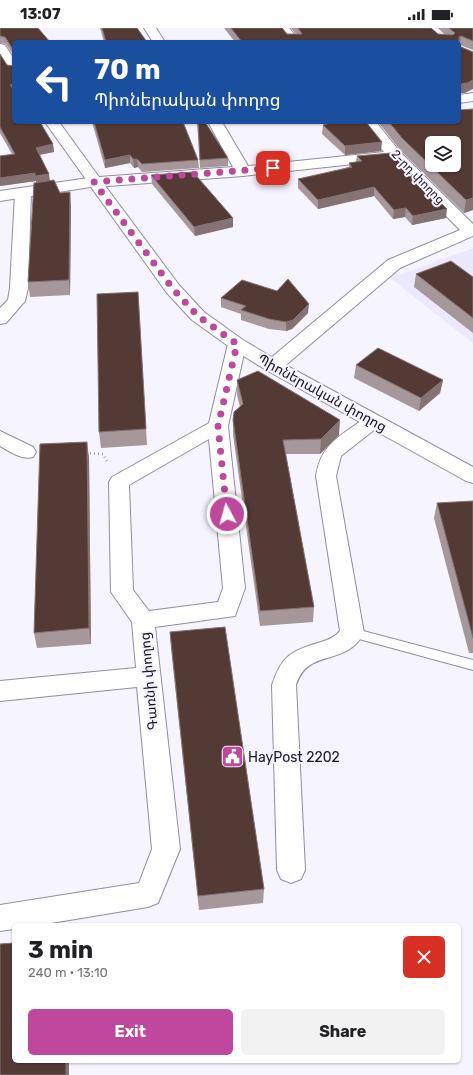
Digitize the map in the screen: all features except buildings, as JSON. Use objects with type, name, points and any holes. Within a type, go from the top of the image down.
[{"type":"street","points":[[150,28],[159,40]]},
{"type":"street","points":[[282,28],[293,40]]},
{"type":"street","points":[[0,48],[12,65]]},
{"type":"street","points":[[461,99],[473,97]]},
{"type":"street","name":"Պիոներական փողոց","points":[[53,124],[173,289],[198,316],[237,344],[273,366],[372,422],[473,476]]},
{"type":"street","points":[[216,124],[243,171]]},
{"type":"street","name":"2-րդ փողոց","points":[[370,124],[395,155],[472,230]]},
{"type":"street","points":[[0,196],[94,182],[243,171],[395,155]]},
{"type":"street","points":[[0,319],[4,312],[16,300],[19,288],[23,193]]},
{"type":"street","points":[[273,366],[394,264],[472,230]]},
{"type":"street","name":"Գառնի փողոց","points":[[0,918],[148,894],[166,850],[143,620],[227,610],[234,588],[218,426],[237,344]]},
{"type":"street","points":[[291,870],[284,685],[289,669],[298,660],[350,639],[352,633],[326,476],[328,463],[333,452],[372,422]]},
{"type":"street","points":[[143,620],[122,592],[119,482],[218,426]]},
{"type":"street","points":[[0,438],[26,452]]},
{"type":"street","points":[[0,691],[148,676]]},
{"type":"lane","points":[[352,633],[473,665]]},
{"type":"path","points":[[80,453],[103,454],[119,482]]},
{"type":"shaded area","points":[[473,248],[473,343],[390,278]]},
{"type":"place","name":"HayPost 2202","points":[[232,757]]},
{"type":"route","points":[[227,514],[218,426],[237,344],[198,316],[173,289],[94,182],[273,168]]}]
